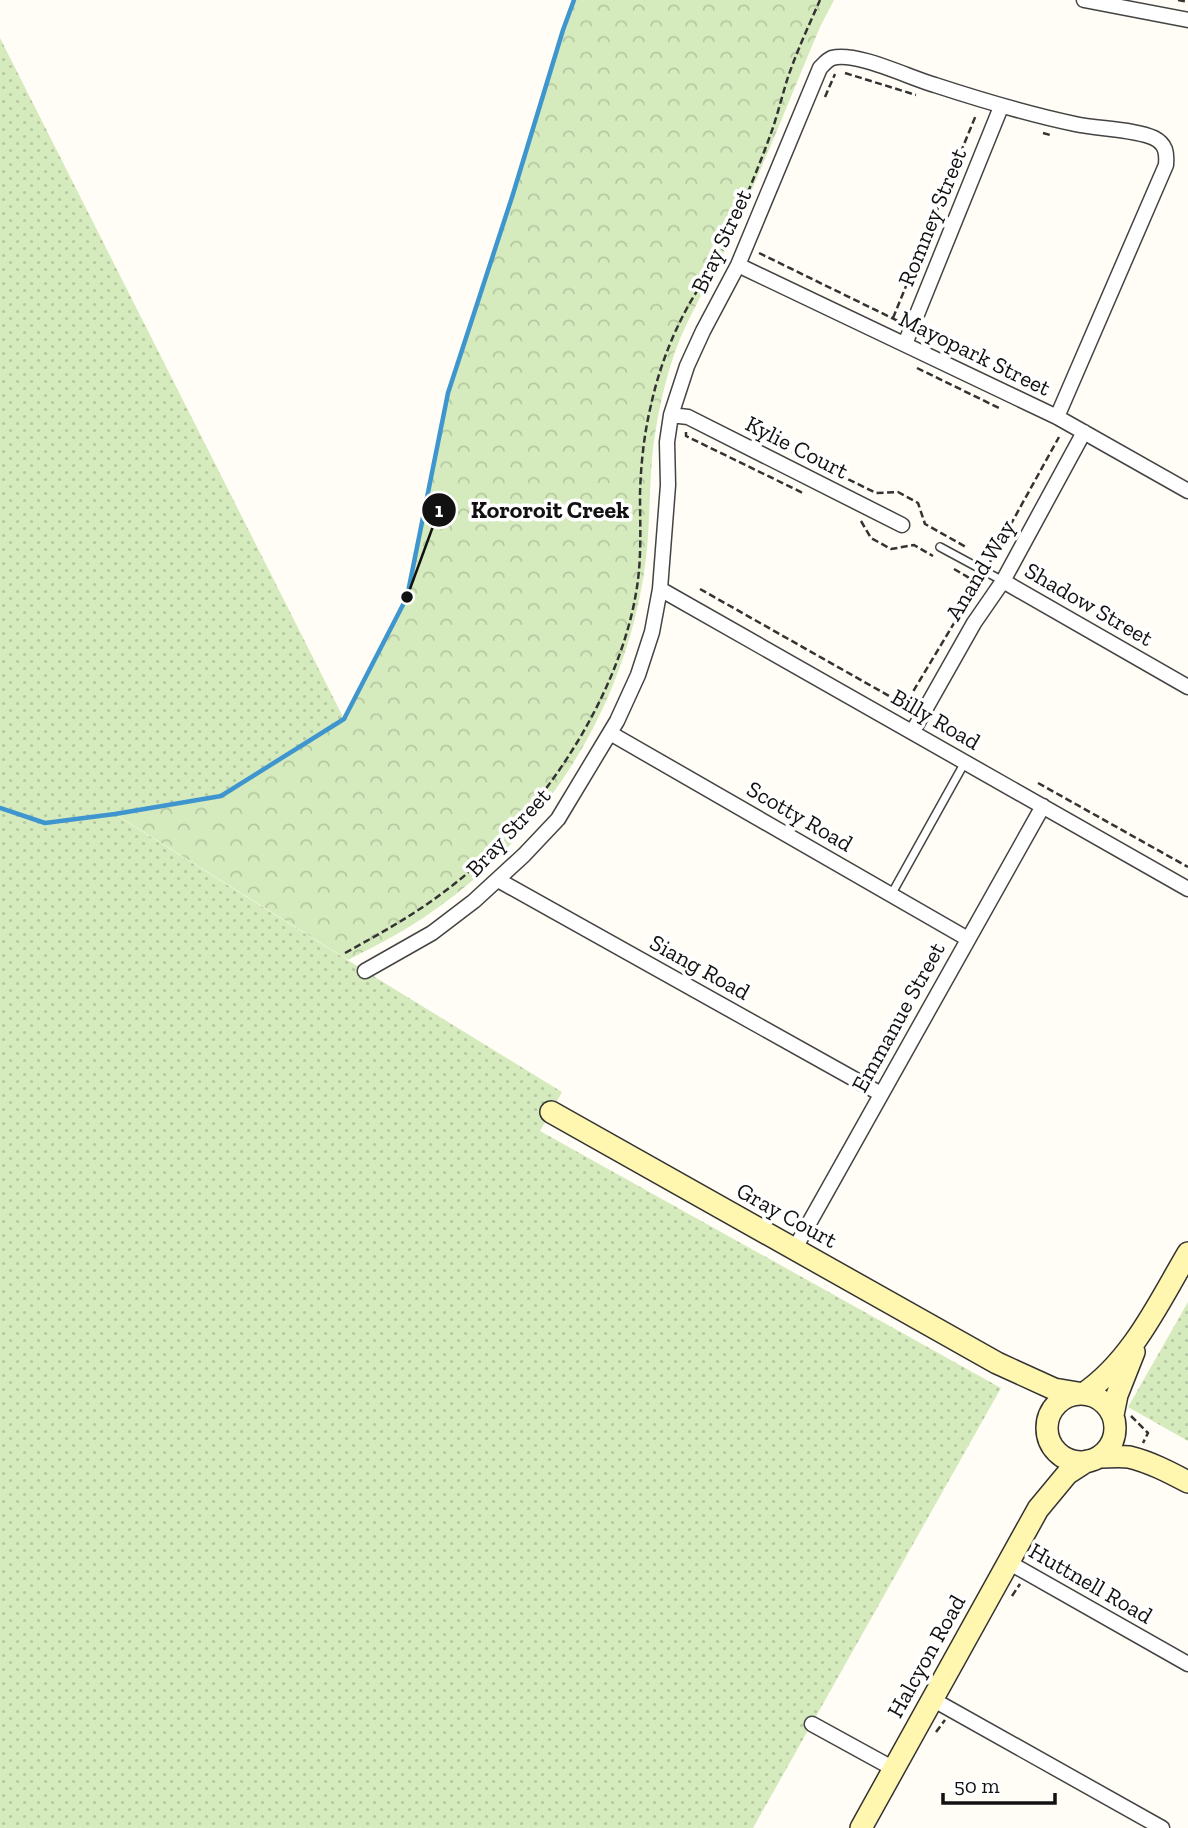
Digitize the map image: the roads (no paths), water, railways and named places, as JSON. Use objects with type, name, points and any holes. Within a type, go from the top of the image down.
[{"type":"street","points":[[1084,0],[1145,6],[1188,20]]},
{"type":"street","name":"Bray Street","points":[[365,971],[432,933],[498,880],[558,819],[617,721],[638,675],[652,632],[660,589],[668,485],[667,442],[671,415],[687,366],[738,265],[820,68],[829,59],[850,57],[1002,107],[1077,125],[1143,135],[1163,145],[1167,155],[1166,165],[1057,417]]},
{"type":"street","name":"Romney Street","points":[[905,344],[1002,107]]},
{"type":"street","name":"Mayopark Street","points":[[738,265],[1057,417],[1188,491]]},
{"type":"street","name":"Kylie Court","points":[[671,415],[688,417],[902,525]]},
{"type":"street","name":"Anand Way","points":[[912,731],[974,623],[1003,580],[1084,432]]},
{"type":"street","name":"Shadow Street","points":[[1003,580],[1188,687]]},
{"type":"street","name":"Billy Road","points":[[660,589],[1188,889]]},
{"type":"street","name":"Scotty Road","points":[[610,733],[968,939]]},
{"type":"street","name":"Emmanue Street","points":[[794,1250],[1043,806]]},
{"type":"street","name":"Siang Road","points":[[498,880],[881,1094]]},
{"type":"street","name":"Gray Court","points":[[551,1112],[998,1363]]},
{"type":"street","points":[[1038,1509],[1051,1462],[1048,1422],[1051,1411],[1067,1396],[1080,1394],[1097,1385],[1127,1351],[1188,1253]]},
{"type":"street","points":[[1038,1509],[1068,1474],[1110,1447],[1115,1437],[1116,1395],[1148,1321]]},
{"type":"street","points":[[998,1363],[1055,1389],[1099,1398],[1108,1405],[1115,1420],[1140,1448],[1180,1477]]},
{"type":"street","points":[[998,1363],[1018,1379],[1042,1407],[1049,1439],[1058,1454],[1069,1460],[1126,1457],[1144,1461],[1180,1477]]},
{"type":"street","name":"Halcyon Road","points":[[861,1828],[1038,1509]]},
{"type":"street","name":"Huttnell Road","points":[[1008,1562],[1188,1664]]},
{"type":"street","points":[[932,1699],[1162,1828]]},
{"type":"street","points":[[812,1724],[894,1769]]},
{"type":"lane","points":[[940,547],[1003,580]]},
{"type":"lane","points":[[891,895],[965,762]]},
{"type":"waterway","points":[[0,808],[45,823],[221,796],[344,719],[407,597],[448,393],[574,0]]},
{"type":"place","name":"Kororoit Creek","points":[[407,597]]}]
